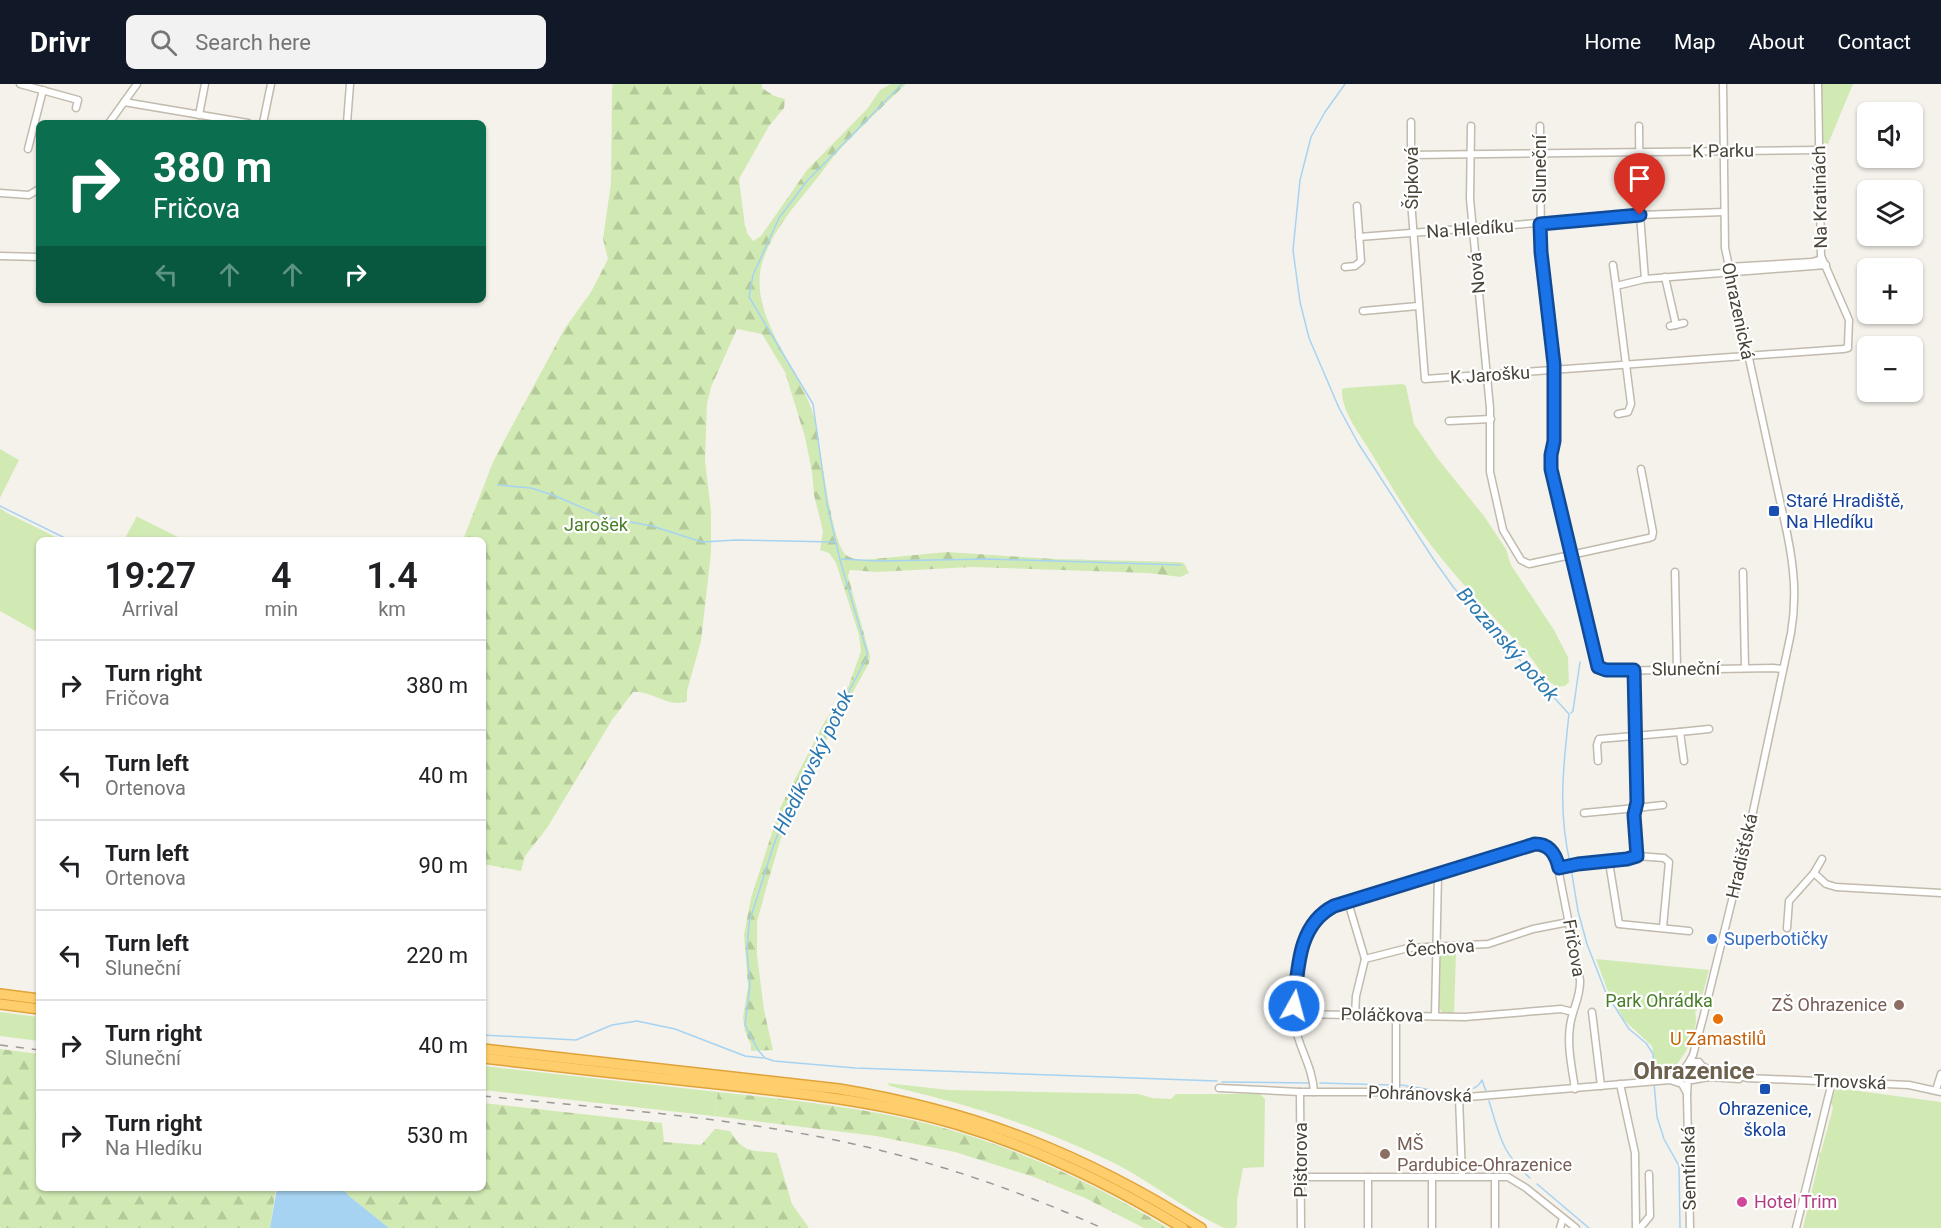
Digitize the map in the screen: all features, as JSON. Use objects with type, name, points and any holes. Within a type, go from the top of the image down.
[{"type":"highway","points":[[0,994],[36,999]]},
{"type":"highway","points":[[0,1004],[36,1009]]},
{"type":"highway","points":[[486,1049],[839,1089],[937,1109],[990,1125],[1073,1157],[1125,1182],[1201,1228]]},
{"type":"highway","points":[[486,1058],[823,1096],[915,1113],[1002,1139],[1059,1161],[1117,1190],[1183,1228]]},
{"type":"street","points":[[20,84],[78,100],[76,108]]},
{"type":"street","points":[[111,120],[137,84]]},
{"type":"street","points":[[199,115],[206,84]]},
{"type":"street","points":[[264,120],[271,84]]},
{"type":"street","points":[[347,120],[349,84]]},
{"type":"street","name":"Ohrazenická","points":[[1723,84],[1724,238],[1787,533],[1794,576],[1795,604],[1783,669]]},
{"type":"street","name":"Na Kratinách","points":[[1748,356],[1848,348],[1850,320],[1824,262],[1818,84]]},
{"type":"street","points":[[28,149],[43,90]]},
{"type":"street","points":[[124,102],[230,120]]},
{"type":"street","name":"Šípková","points":[[1411,122],[1410,201],[1425,380]]},
{"type":"street","name":"Nová","points":[[1471,126],[1472,228],[1491,419],[1490,472],[1500,522],[1521,560],[1526,564],[1572,556]]},
{"type":"street","name":"Sluneční","points":[[1540,126],[1541,252],[1555,370],[1554,441],[1551,467],[1598,667],[1606,670],[1783,669]]},
{"type":"street","points":[[1639,126],[1640,215],[1645,279]]},
{"type":"street","name":"K Parku","points":[[1411,155],[1819,150]]},
{"type":"street","points":[[0,193],[29,195],[36,191]]},
{"type":"street","points":[[1345,267],[1355,266],[1361,261],[1357,206]]},
{"type":"street","name":"Na Hledíku","points":[[1359,237],[1640,215],[1724,212]]},
{"type":"street","points":[[0,256],[36,257]]},
{"type":"street","points":[[1616,286],[1645,279],[1824,262]]},
{"type":"street","points":[[1613,265],[1631,408],[1628,412],[1618,414]]},
{"type":"street","points":[[1665,277],[1673,325],[1684,323]]},
{"type":"street","points":[[1363,311],[1418,306]]},
{"type":"street","name":"K Jarošku","points":[[1425,380],[1748,356]]},
{"type":"street","points":[[1449,421],[1491,419]]},
{"type":"street","points":[[1572,556],[1652,537],[1641,469]]},
{"type":"street","points":[[1675,572],[1677,669]]},
{"type":"street","points":[[1743,572],[1745,668]]},
{"type":"street","name":"Hradišťská","points":[[1688,1065],[1703,1018],[1748,835],[1783,669]]},
{"type":"street","points":[[1634,670],[1636,737],[1636,808],[1634,815],[1637,856]]},
{"type":"street","points":[[1598,761],[1598,740],[1709,729]]},
{"type":"street","points":[[1680,732],[1684,761]]},
{"type":"street","points":[[1584,813],[1663,805]]},
{"type":"street","name":"Fričova","points":[[1438,874],[1535,844],[1545,845],[1554,854],[1559,868],[1581,990],[1573,1012],[1569,1035],[1575,1089]]},
{"type":"street","points":[[1559,868],[1637,856],[1664,858],[1669,862],[1664,927]]},
{"type":"street","points":[[1787,928],[1789,901],[1814,873],[1822,859]]},
{"type":"street","points":[[1609,862],[1619,924],[1689,931]]},
{"type":"street","points":[[1814,873],[1826,884],[1846,889],[1941,893]]},
{"type":"street","points":[[1314,1092],[1312,1077],[1297,1033],[1294,1014],[1300,958],[1306,935],[1324,913],[1348,902],[1438,874]]},
{"type":"street","name":"Poláčkova","points":[[1435,1016],[1438,874]]},
{"type":"street","points":[[1348,902],[1365,959],[1356,996],[1355,1015]]},
{"type":"street","name":"Čechova","points":[[1365,959],[1408,948],[1488,944],[1533,929],[1569,922]]},
{"type":"street","name":"Poláčkova","points":[[1294,1014],[1472,1016],[1561,1009],[1573,1012]]},
{"type":"street","points":[[1592,1012],[1601,1086]]},
{"type":"street","points":[[1396,1015],[1396,1092]]},
{"type":"street","name":"Hradišťská","points":[[1702,1065],[1698,1056],[1698,1044],[1703,1018]]},
{"type":"street","points":[[1696,1062],[1702,1065],[1703,1074],[1698,1079],[1688,1077],[1685,1071],[1688,1065],[1696,1062]]},
{"type":"street","name":"Pohránovská","points":[[1661,1081],[1677,1074],[1688,1065]]},
{"type":"street","name":"Trnovská","points":[[1702,1065],[1714,1071],[1758,1078],[1909,1085],[1938,1091]]},
{"type":"street","points":[[1938,1091],[1941,1074]]},
{"type":"street","name":"Pohránovská","points":[[1219,1088],[1300,1092],[1396,1092],[1459,1097],[1575,1089],[1688,1077]]},
{"type":"street","name":"Semtínská","points":[[1688,1077],[1690,1228]]},
{"type":"street","name":"Trnovská","points":[[1698,1079],[1707,1077],[1729,1080],[1758,1078]]},
{"type":"street","name":"Semtínská","points":[[1688,1107],[1691,1090],[1698,1079]]},
{"type":"street","points":[[1661,1081],[1679,1082],[1687,1093]]},
{"type":"street","points":[[1796,1228],[1832,1082]]},
{"type":"street","points":[[1620,1084],[1635,1153],[1638,1228]]},
{"type":"street","name":"Pištorova","points":[[1300,1092],[1301,1228]]},
{"type":"street","points":[[1459,1097],[1462,1176]]},
{"type":"street","points":[[1638,1228],[1650,1216],[1648,1174]]},
{"type":"street","points":[[1495,1176],[1495,1228]]},
{"type":"street","points":[[1301,1177],[1508,1177],[1516,1180],[1576,1228]]},
{"type":"street","points":[[1368,1177],[1368,1228]]},
{"type":"street","points":[[1432,1177],[1432,1228]]},
{"type":"street","points":[[1560,1228],[1563,1218]]},
{"type":"green space","name":"Jarošek","points":[[613,84],[762,84],[762,88],[774,96],[785,99],[784,108],[769,126],[739,179],[745,226],[753,241],[761,236],[807,170],[867,109],[880,90],[891,84],[906,84],[833,157],[782,223],[762,263],[760,284],[763,304],[779,345],[810,404],[816,424],[831,514],[841,547],[846,555],[863,560],[947,552],[1054,559],[1179,562],[1184,563],[1189,573],[1180,577],[1149,573],[971,567],[877,572],[850,570],[848,576],[870,656],[869,663],[791,804],[757,922],[757,955],[764,1010],[773,1050],[751,1051],[745,1031],[743,1017],[748,987],[744,935],[751,898],[780,808],[825,721],[849,685],[861,651],[859,635],[836,563],[829,553],[820,550],[823,531],[814,495],[812,472],[805,437],[785,372],[762,334],[737,329],[711,387],[707,404],[705,461],[711,511],[711,553],[701,641],[687,691],[687,701],[674,703],[640,692],[633,692],[612,720],[547,828],[525,856],[521,871],[486,865],[486,537],[464,537],[493,462],[565,328],[591,292],[608,259],[603,239],[611,183]]},
{"type":"green space","points":[[1821,84],[1853,84],[1828,144],[1822,142]]},
{"type":"green space","points":[[1403,384],[1406,386],[1414,424],[1438,459],[1484,516],[1506,549],[1511,565],[1554,630],[1568,657],[1569,682],[1565,686],[1557,687],[1548,680],[1527,653],[1444,562],[1406,510],[1344,405],[1342,389]]},
{"type":"green space","points":[[0,449],[19,460],[0,498]]},
{"type":"green space","points":[[0,508],[56,537],[36,537],[36,631],[0,611]]},
{"type":"green space","points":[[137,516],[178,537],[126,537]]},
{"type":"green space","points":[[1443,949],[1452,949],[1456,954],[1454,1014],[1443,1013],[1438,1007],[1439,956]]},
{"type":"green space","name":"Park Ohrádka","points":[[1596,959],[1709,970],[1699,1008],[1695,1012],[1695,1027],[1690,1044],[1675,1067],[1669,1072],[1657,1074],[1652,1046],[1624,1020],[1607,989]]},
{"type":"green space","points":[[0,1012],[36,1017],[36,1041],[0,1036]]},
{"type":"green space","points":[[0,1049],[36,1054],[36,1191],[276,1191],[270,1228],[0,1228]]},
{"type":"green space","points":[[486,1066],[718,1092],[714,1116],[486,1090]]},
{"type":"green space","points":[[887,1083],[949,1090],[1138,1094],[1152,1098],[1171,1099],[1176,1094],[1260,1094],[1265,1099],[1264,1167],[1243,1168],[1237,1200],[1237,1225],[1235,1228],[1224,1228],[1114,1163],[1087,1150],[1004,1118],[890,1086]]},
{"type":"green space","points":[[1836,1088],[1941,1102],[1941,1228],[1803,1228]]},
{"type":"green space","points":[[718,1092],[864,1111],[946,1129],[1012,1151],[1076,1178],[1168,1228],[1144,1228],[1085,1198],[1034,1177],[955,1152],[876,1136],[714,1116]]},
{"type":"green space","points":[[486,1103],[662,1123],[664,1142],[701,1145],[715,1129],[730,1131],[740,1144],[749,1150],[777,1153],[792,1204],[809,1228],[389,1228],[345,1191],[486,1191]]},
{"type":"water","points":[[276,1191],[345,1191],[389,1228],[270,1228]]},
{"type":"waterway","name":"Hledíkovský potok","points":[[902,84],[807,181],[779,218],[753,275],[749,297],[813,404],[827,504],[867,657],[789,804],[773,847],[749,923],[747,950],[750,985],[745,1025],[758,1050],[765,1058],[774,1061],[855,1068],[1217,1081]]},
{"type":"waterway","name":"Brozanský potok","points":[[1345,84],[1311,137],[1300,180],[1293,250],[1300,302],[1309,338],[1339,408],[1358,443],[1434,560],[1454,588],[1569,714],[1563,807],[1570,863]]},
{"type":"waterway","points":[[498,485],[531,488],[604,517],[652,526],[702,542],[736,540],[835,542]]},
{"type":"waterway","points":[[0,506],[63,537]]},
{"type":"waterway","points":[[841,559],[878,561],[989,559],[1181,565]]},
{"type":"waterway","points":[[1571,713],[1580,662]]},
{"type":"waterway","name":"Brozanský potok","points":[[1571,868],[1578,911],[1587,944],[1606,993],[1629,1029],[1646,1043],[1653,1054],[1654,1078]]},
{"type":"waterway","points":[[486,1035],[576,1040],[612,1025],[637,1021],[675,1029],[745,1056],[763,1058]]},
{"type":"waterway","name":"Hledíkovský potok","points":[[1401,1085],[1457,1092],[1476,1087],[1482,1080],[1486,1091]]},
{"type":"waterway","name":"Hledíkovský potok","points":[[1222,1082],[1310,1083]]},
{"type":"waterway","name":"Hledíkovský potok","points":[[1320,1083],[1391,1085]]},
{"type":"waterway","name":"Brozanský potok","points":[[1654,1083],[1657,1117],[1664,1139],[1679,1166],[1680,1228]]},
{"type":"waterway","name":"Hledíkovský potok","points":[[1489,1101],[1507,1151],[1530,1178]]},
{"type":"waterway","name":"Hledíkovský potok","points":[[1537,1184],[1589,1228]]},
{"type":"railway","points":[[0,1045],[36,1050]]},
{"type":"railway","points":[[486,1096],[703,1119],[835,1140],[903,1156],[971,1176],[1037,1200],[1102,1228]]},
{"type":"place","name":"Staré Hradiště, Na Hledíku","points":[[1774,511]]},
{"type":"place","name":"Superbotičky","points":[[1712,939]]},
{"type":"place","name":"ZŠ Ohrazenice","points":[[1899,1005]]},
{"type":"place","name":"U Zamastilů","points":[[1718,1019]]},
{"type":"place","name":"Ohrazenice, škola","points":[[1765,1089]]},
{"type":"place","name":"MŠ Pardubice-Ohrazenice","points":[[1385,1154]]},
{"type":"place","name":"Hotel Trim","points":[[1742,1202]]},
{"type":"district","name":"Ohrazenice","points":[[1694,1071]]},
{"type":"route","points":[[1294,1006],[1300,958],[1306,935],[1314,923],[1334,906],[1535,844],[1542,844],[1550,849],[1559,868],[1637,856],[1634,815],[1637,802],[1634,670],[1602,670],[1598,667],[1551,469],[1554,444],[1554,364],[1540,224],[1640,215]]}]
